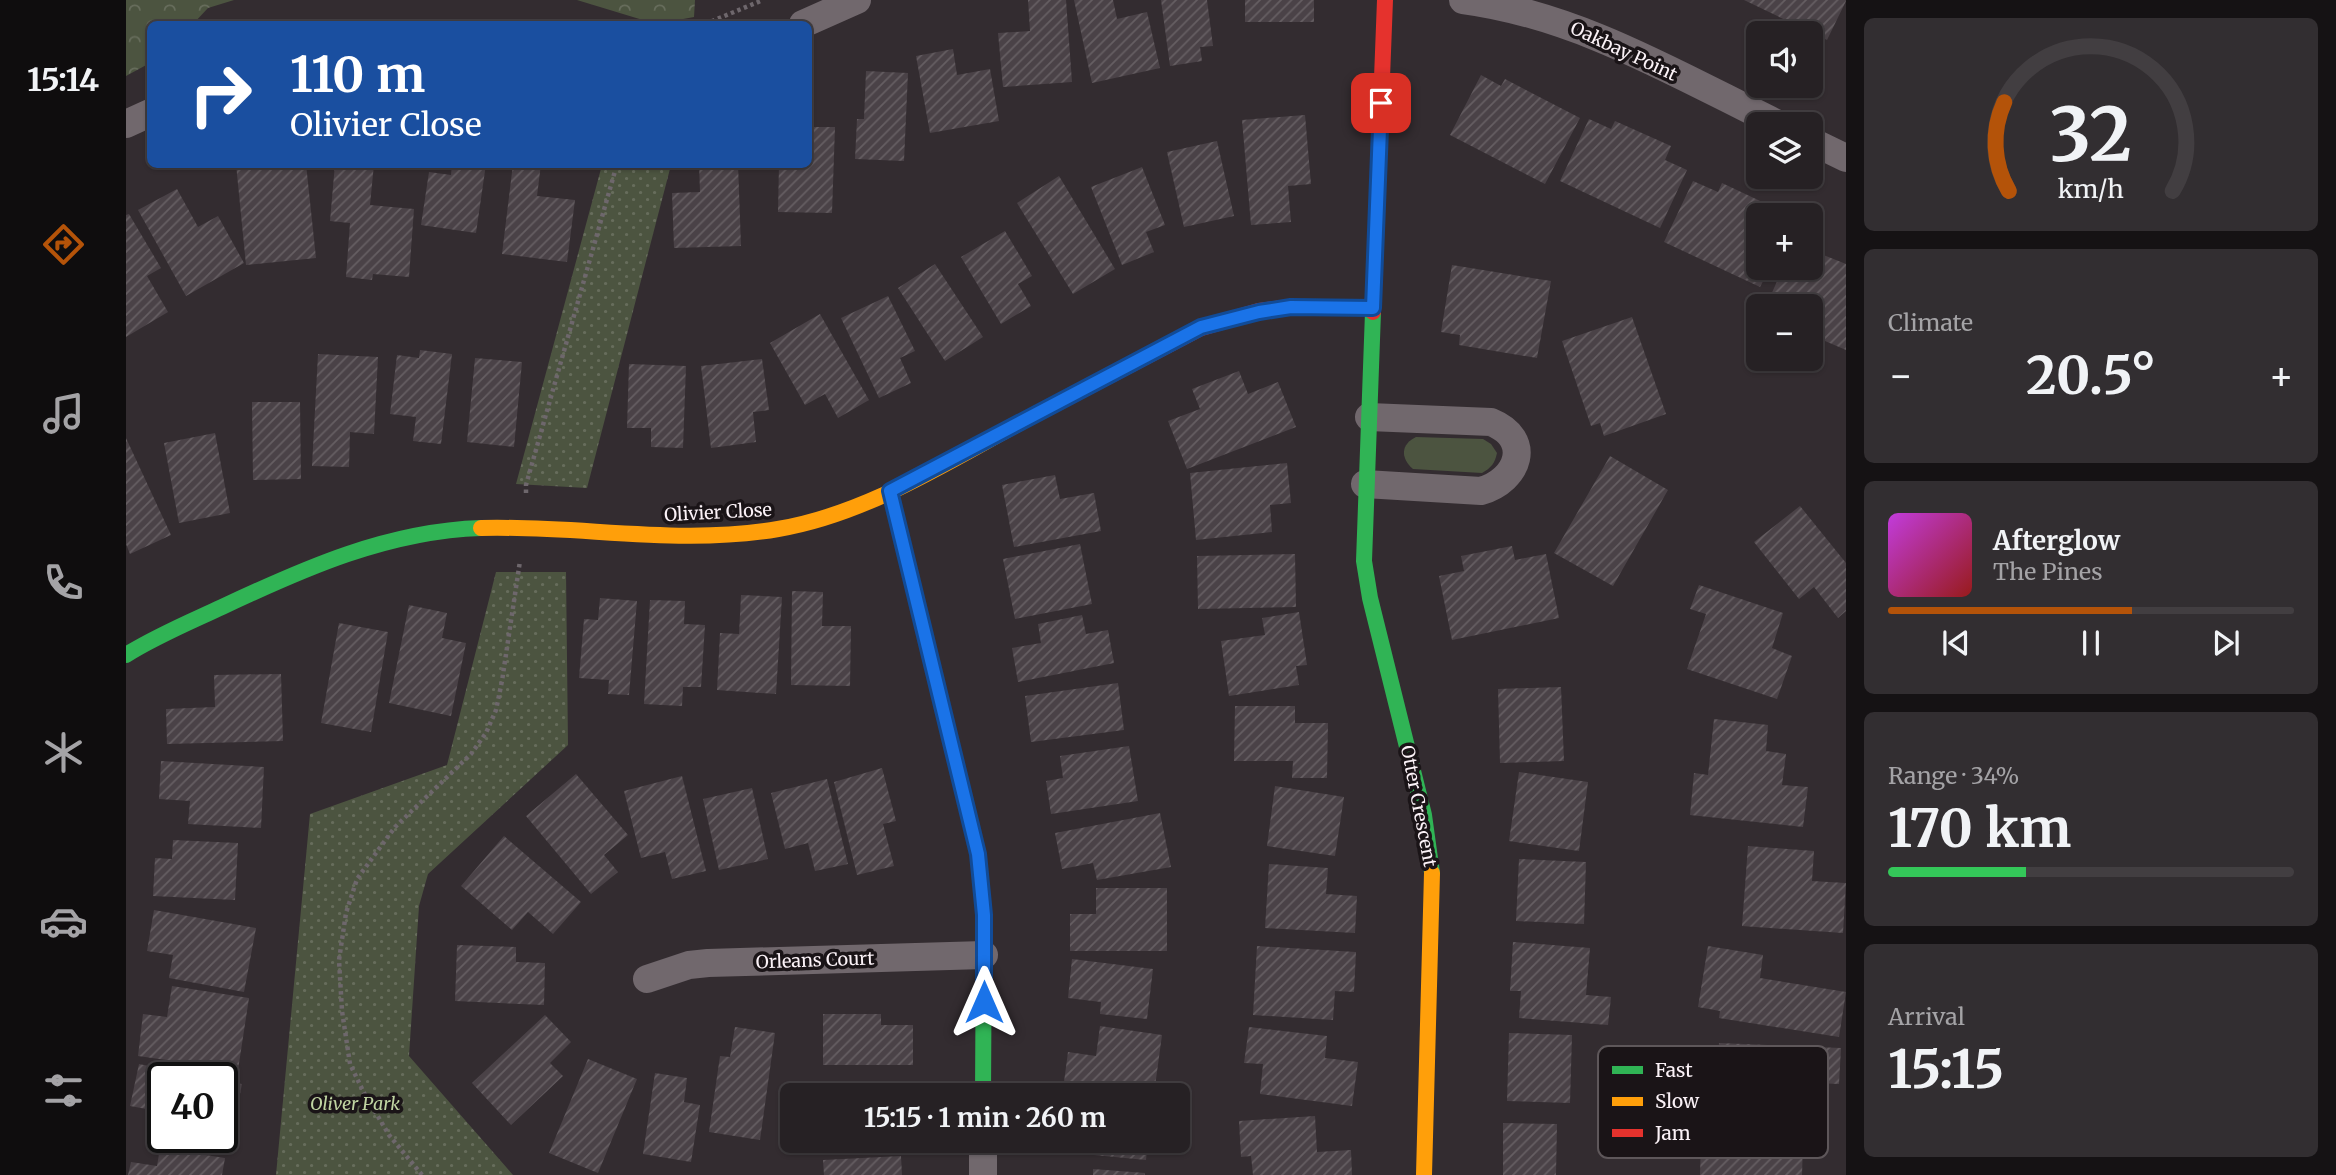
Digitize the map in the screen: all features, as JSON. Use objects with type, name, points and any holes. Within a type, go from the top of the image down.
[{"type":"street","points":[[810,21],[857,0]]},
{"type":"street","name":"Otter Crescent","points":[[1385,0],[1364,561],[1370,598],[1424,815],[1432,867],[1424,1175]]},
{"type":"street","name":"Oakbay Point","points":[[1463,0],[1524,11],[1570,25],[1616,44],[1754,112]]},
{"type":"street","points":[[126,124],[147,114]]},
{"type":"street","points":[[1823,147],[1846,158]]},
{"type":"street","name":"Olivier Close","points":[[126,654],[289,577],[340,556],[390,540],[456,529],[524,529],[679,536],[766,531],[814,520],[890,491],[1201,327],[1291,307],[1373,308]]},
{"type":"street","points":[[1365,484],[1481,491],[1495,487],[1505,479],[1516,461],[1517,450],[1513,438],[1503,428],[1491,422],[1369,417]]},
{"type":"street","points":[[890,491],[978,854],[984,915],[984,1083]]},
{"type":"street","name":"Orleans Court","points":[[648,979],[689,965],[708,962],[984,955]]},
{"type":"street","points":[[983,1153],[983,1175]]},
{"type":"path","points":[[712,21],[763,0]]},
{"type":"path","points":[[526,499],[526,485],[616,168]]},
{"type":"path","points":[[422,1175],[389,1135],[350,1064],[342,1011],[339,960],[346,913],[357,879],[395,827],[471,754],[486,733],[496,710],[502,681],[522,550]]},
{"type":"green space","points":[[126,0],[234,0],[208,8],[196,21],[147,21],[147,65],[126,76]]},
{"type":"green space","points":[[577,0],[695,0],[694,17],[672,21],[646,21]]},
{"type":"green space","points":[[601,168],[670,168],[587,488],[516,484]]},
{"type":"green space","points":[[1416,437],[1483,439],[1491,444],[1497,453],[1492,465],[1482,473],[1413,469],[1404,452],[1407,443]]},
{"type":"green space","name":"Oliver Park","points":[[496,572],[566,572],[568,745],[428,874],[419,906],[409,1056],[513,1175],[276,1175],[310,814],[447,765]]},
{"type":"building","points":[[1028,0],[1066,0],[1072,82],[1003,87],[998,33],[1030,31]]},
{"type":"building","points":[[1074,0],[1113,0],[1117,19],[1147,12],[1160,68],[1092,83]]},
{"type":"building","points":[[1161,0],[1207,0],[1213,46],[1200,47],[1202,61],[1170,66]]},
{"type":"building","points":[[1245,0],[1314,0],[1314,22],[1245,22]]},
{"type":"building","points":[[1744,0],[1846,0],[1827,40],[1823,38],[1823,21],[1788,21]]},
{"type":"building","points":[[953,49],[957,75],[990,69],[999,121],[930,133],[916,56]]},
{"type":"building","points":[[866,71],[908,73],[904,161],[855,159],[857,119],[864,119]]},
{"type":"building","points":[[1481,75],[1501,86],[1505,79],[1580,118],[1545,184],[1450,135]]},
{"type":"building","points":[[1305,115],[1311,184],[1288,186],[1291,222],[1251,225],[1242,120]]},
{"type":"building","points":[[1589,119],[1611,129],[1615,121],[1671,146],[1665,160],[1687,170],[1660,228],[1560,181]]},
{"type":"building","points":[[812,127],[835,127],[832,213],[778,212],[779,168],[812,168]]},
{"type":"building","points":[[1217,141],[1234,216],[1184,227],[1167,152]]},
{"type":"building","points":[[1142,167],[1165,225],[1146,232],[1154,252],[1122,265],[1091,187]]},
{"type":"building","points":[[236,168],[306,168],[316,258],[246,265]]},
{"type":"building","points":[[335,168],[374,168],[370,205],[414,209],[409,277],[373,274],[372,280],[346,277],[350,223],[330,221]]},
{"type":"building","points":[[452,168],[485,168],[476,233],[421,225],[429,172],[451,175]]},
{"type":"building","points":[[513,168],[540,168],[537,196],[575,200],[567,262],[502,254]]},
{"type":"building","points":[[699,168],[738,168],[741,246],[674,248],[672,193],[700,192]]},
{"type":"building","points":[[1059,176],[1115,269],[1073,294],[1017,203]]},
{"type":"building","points":[[1693,181],[1718,192],[1722,183],[1764,203],[1746,203],[1746,280],[1764,280],[1760,287],[1664,242]]},
{"type":"building","points":[[177,189],[198,227],[218,216],[244,263],[186,296],[138,210]]},
{"type":"building","points":[[129,214],[161,268],[147,276],[168,312],[126,337],[126,215]]},
{"type":"building","points":[[1005,231],[1032,276],[1018,284],[1031,306],[1001,324],[961,257]]},
{"type":"building","points":[[1823,255],[1846,264],[1846,350],[1823,340],[1823,294],[1771,294],[1778,280],[1823,280]]},
{"type":"building","points":[[935,264],[983,337],[945,361],[898,288]]},
{"type":"building","points":[[1452,265],[1551,281],[1537,358],[1459,345],[1460,335],[1441,332]]},
{"type":"building","points":[[888,296],[915,351],[900,358],[911,383],[879,398],[841,318]]},
{"type":"building","points":[[820,314],[869,400],[838,418],[825,394],[805,405],[770,343]]},
{"type":"building","points":[[1632,317],[1666,414],[1604,436],[1600,423],[1591,426],[1562,341]]},
{"type":"building","points":[[420,350],[452,354],[441,444],[413,441],[416,417],[390,414],[397,355],[419,358]]},
{"type":"building","points":[[318,354],[378,357],[374,434],[350,432],[349,467],[312,466]]},
{"type":"building","points":[[475,358],[522,362],[514,447],[467,442]]},
{"type":"building","points":[[762,359],[769,410],[753,412],[756,442],[711,448],[701,366]]},
{"type":"building","points":[[629,364],[686,366],[683,448],[651,447],[651,428],[627,428]]},
{"type":"building","points":[[1239,371],[1248,394],[1278,382],[1296,427],[1187,469],[1168,421],[1200,409],[1192,389]]},
{"type":"building","points":[[252,402],[300,402],[301,479],[253,480]]},
{"type":"building","points":[[215,433],[230,513],[179,523],[164,443]]},
{"type":"building","points":[[126,438],[171,535],[130,554],[126,544]]},
{"type":"building","points":[[1610,456],[1668,490],[1613,586],[1554,553]]},
{"type":"building","points":[[1287,463],[1291,503],[1270,505],[1272,532],[1196,540],[1190,473]]},
{"type":"building","points":[[1055,475],[1060,499],[1094,493],[1101,531],[1014,547],[1002,485]]},
{"type":"building","points":[[1800,506],[1846,563],[1846,611],[1838,618],[1814,587],[1799,599],[1754,542]]},
{"type":"building","points":[[1080,544],[1092,604],[1015,619],[1003,559]]},
{"type":"building","points":[[1512,546],[1515,560],[1546,554],[1559,618],[1452,640],[1439,576],[1464,571],[1461,556]]},
{"type":"building","points":[[1295,554],[1296,607],[1198,609],[1197,556]]},
{"type":"building","points":[[1699,585],[1783,613],[1772,648],[1792,656],[1777,699],[1687,669],[1706,614],[1690,609]]},
{"type":"building","points":[[792,591],[823,592],[822,626],[851,626],[850,686],[791,685]]},
{"type":"building","points":[[741,595],[782,597],[776,694],[717,690],[720,633],[739,634]]},
{"type":"building","points":[[600,598],[637,601],[629,695],[608,694],[609,680],[579,678],[584,619],[598,620]]},
{"type":"building","points":[[650,600],[685,601],[684,624],[705,625],[701,687],[683,687],[682,706],[644,704]]},
{"type":"building","points":[[409,605],[447,613],[442,638],[466,643],[451,716],[389,703]]},
{"type":"building","points":[[1299,612],[1307,665],[1296,666],[1299,685],[1229,696],[1221,641],[1265,635],[1262,618]]},
{"type":"building","points":[[1082,615],[1086,634],[1108,630],[1114,663],[1018,682],[1012,648],[1041,643],[1038,624]]},
{"type":"building","points":[[339,623],[388,632],[371,732],[321,723]]},
{"type":"building","points":[[281,674],[283,741],[167,744],[166,709],[215,707],[214,675]]},
{"type":"building","points":[[1118,683],[1124,730],[1031,742],[1025,696]]},
{"type":"building","points":[[1561,687],[1564,761],[1500,763],[1498,689]]},
{"type":"building","points":[[1235,706],[1295,706],[1295,723],[1328,723],[1327,778],[1292,778],[1293,761],[1234,761]]},
{"type":"building","points":[[1714,719],[1768,725],[1766,751],[1786,754],[1782,785],[1808,787],[1803,827],[1690,815],[1694,773],[1708,775]]},
{"type":"building","points":[[1129,746],[1138,801],[1051,814],[1046,781],[1063,778],[1060,756]]},
{"type":"building","points":[[161,761],[264,767],[261,828],[188,824],[190,801],[159,799]]},
{"type":"building","points":[[882,768],[896,821],[883,824],[894,866],[857,875],[834,782]]},
{"type":"building","points":[[1519,772],[1588,782],[1579,851],[1509,841]]},
{"type":"building","points":[[576,774],[628,835],[604,855],[618,872],[591,894],[526,816]]},
{"type":"building","points":[[682,776],[706,871],[672,879],[665,852],[641,858],[624,791]]},
{"type":"building","points":[[827,779],[848,864],[815,871],[808,843],[785,849],[771,793]]},
{"type":"building","points":[[1275,786],[1344,797],[1335,856],[1267,846]]},
{"type":"building","points":[[752,788],[768,859],[719,870],[703,799]]},
{"type":"building","points":[[1160,813],[1171,867],[1097,880],[1093,863],[1062,869],[1055,833]]},
{"type":"building","points":[[504,836],[581,902],[553,934],[528,912],[512,930],[461,886]]},
{"type":"building","points":[[173,840],[238,843],[235,900],[153,896],[155,858],[172,859]]},
{"type":"building","points":[[1748,846],[1814,851],[1812,881],[1846,883],[1843,933],[1742,926]]},
{"type":"building","points":[[1519,859],[1586,862],[1584,924],[1516,921]]},
{"type":"building","points":[[1269,864],[1328,868],[1326,894],[1357,896],[1355,933],[1265,928]]},
{"type":"building","points":[[1096,888],[1167,888],[1167,951],[1070,951],[1070,914],[1096,914]]},
{"type":"building","points":[[154,910],[256,928],[244,992],[169,978],[173,955],[147,951]]},
{"type":"building","points":[[1513,942],[1590,948],[1586,995],[1611,997],[1608,1025],[1519,1018],[1521,991],[1510,991]]},
{"type":"building","points":[[457,945],[516,947],[516,962],[545,963],[544,1005],[455,1001]]},
{"type":"building","points":[[1257,946],[1356,952],[1354,992],[1335,991],[1333,1020],[1253,1015]]},
{"type":"building","points":[[1708,946],[1763,955],[1760,978],[1846,992],[1839,1037],[1719,1018],[1720,1011],[1698,1007]]},
{"type":"building","points":[[1072,959],[1153,969],[1147,1019],[1100,1014],[1101,1002],[1068,998]]},
{"type":"building","points":[[172,986],[249,998],[238,1070],[238,1062],[181,1062],[138,1056],[143,1014],[167,1017]]},
{"type":"building","points":[[823,1014],[881,1014],[881,1025],[913,1025],[913,1065],[823,1065]]},
{"type":"building","points":[[545,1015],[571,1042],[550,1063],[563,1076],[511,1125],[472,1083]]},
{"type":"building","points":[[1100,1026],[1162,1035],[1155,1083],[1064,1082],[1068,1052],[1096,1056]]},
{"type":"building","points":[[735,1027],[775,1033],[760,1140],[709,1132],[720,1056],[730,1057]]},
{"type":"building","points":[[1249,1027],[1327,1036],[1325,1058],[1358,1062],[1352,1106],[1260,1094],[1263,1064],[1244,1063]]},
{"type":"building","points":[[1509,1033],[1572,1035],[1570,1103],[1507,1101]]},
{"type":"building","points":[[1719,1043],[1792,1046],[1719,1046]]},
{"type":"building","points":[[1828,1047],[1841,1048],[1839,1084],[1828,1084]]},
{"type":"building","points":[[588,1059],[637,1079],[598,1173],[549,1153]]},
{"type":"building","points":[[139,1064],[147,1066],[147,1109],[130,1106]]},
{"type":"building","points":[[655,1073],[687,1078],[684,1102],[700,1105],[691,1162],[643,1154]]},
{"type":"building","points":[[238,1083],[242,1084],[238,1104]]},
{"type":"building","points":[[1315,1116],[1317,1152],[1351,1150],[1352,1175],[1253,1175],[1251,1156],[1241,1157],[1239,1121]]},
{"type":"building","points":[[1503,1123],[1557,1124],[1556,1175],[1503,1175]]},
{"type":"building","points":[[159,1153],[192,1153],[225,1158],[222,1175],[128,1175],[131,1162],[157,1166]]},
{"type":"building","points":[[1094,1153],[1147,1153],[1146,1160]]},
{"type":"building","points":[[901,1156],[902,1175],[824,1175],[823,1160]]},
{"type":"building","points":[[1700,1158],[1803,1158],[1802,1175],[1700,1175]]},
{"type":"building","points":[[1093,1169],[1145,1173],[1145,1175],[1093,1175]]},
{"type":"traffic: fast","points":[[1373,312],[1364,561],[1370,598],[1424,815],[1432,873]]},
{"type":"traffic: fast","points":[[890,491],[978,854],[984,915],[983,1083]]},
{"type":"traffic: fast","points":[[126,655],[161,635],[253,593],[348,554],[413,536],[481,528]]},
{"type":"traffic: slow","points":[[481,528],[704,536],[778,529],[844,511],[908,484],[1029,418]]},
{"type":"traffic: slow","points":[[1424,1175],[1432,873]]},
{"type":"traffic: jam","points":[[1373,312],[1385,0]]},
{"type":"traffic: jam","points":[[1029,418],[1201,328],[1259,311],[1291,307],[1373,308]]},
{"type":"route","points":[[984,1002],[984,915],[978,854],[890,491],[1201,327],[1291,307],[1373,308],[1381,103]]}]
